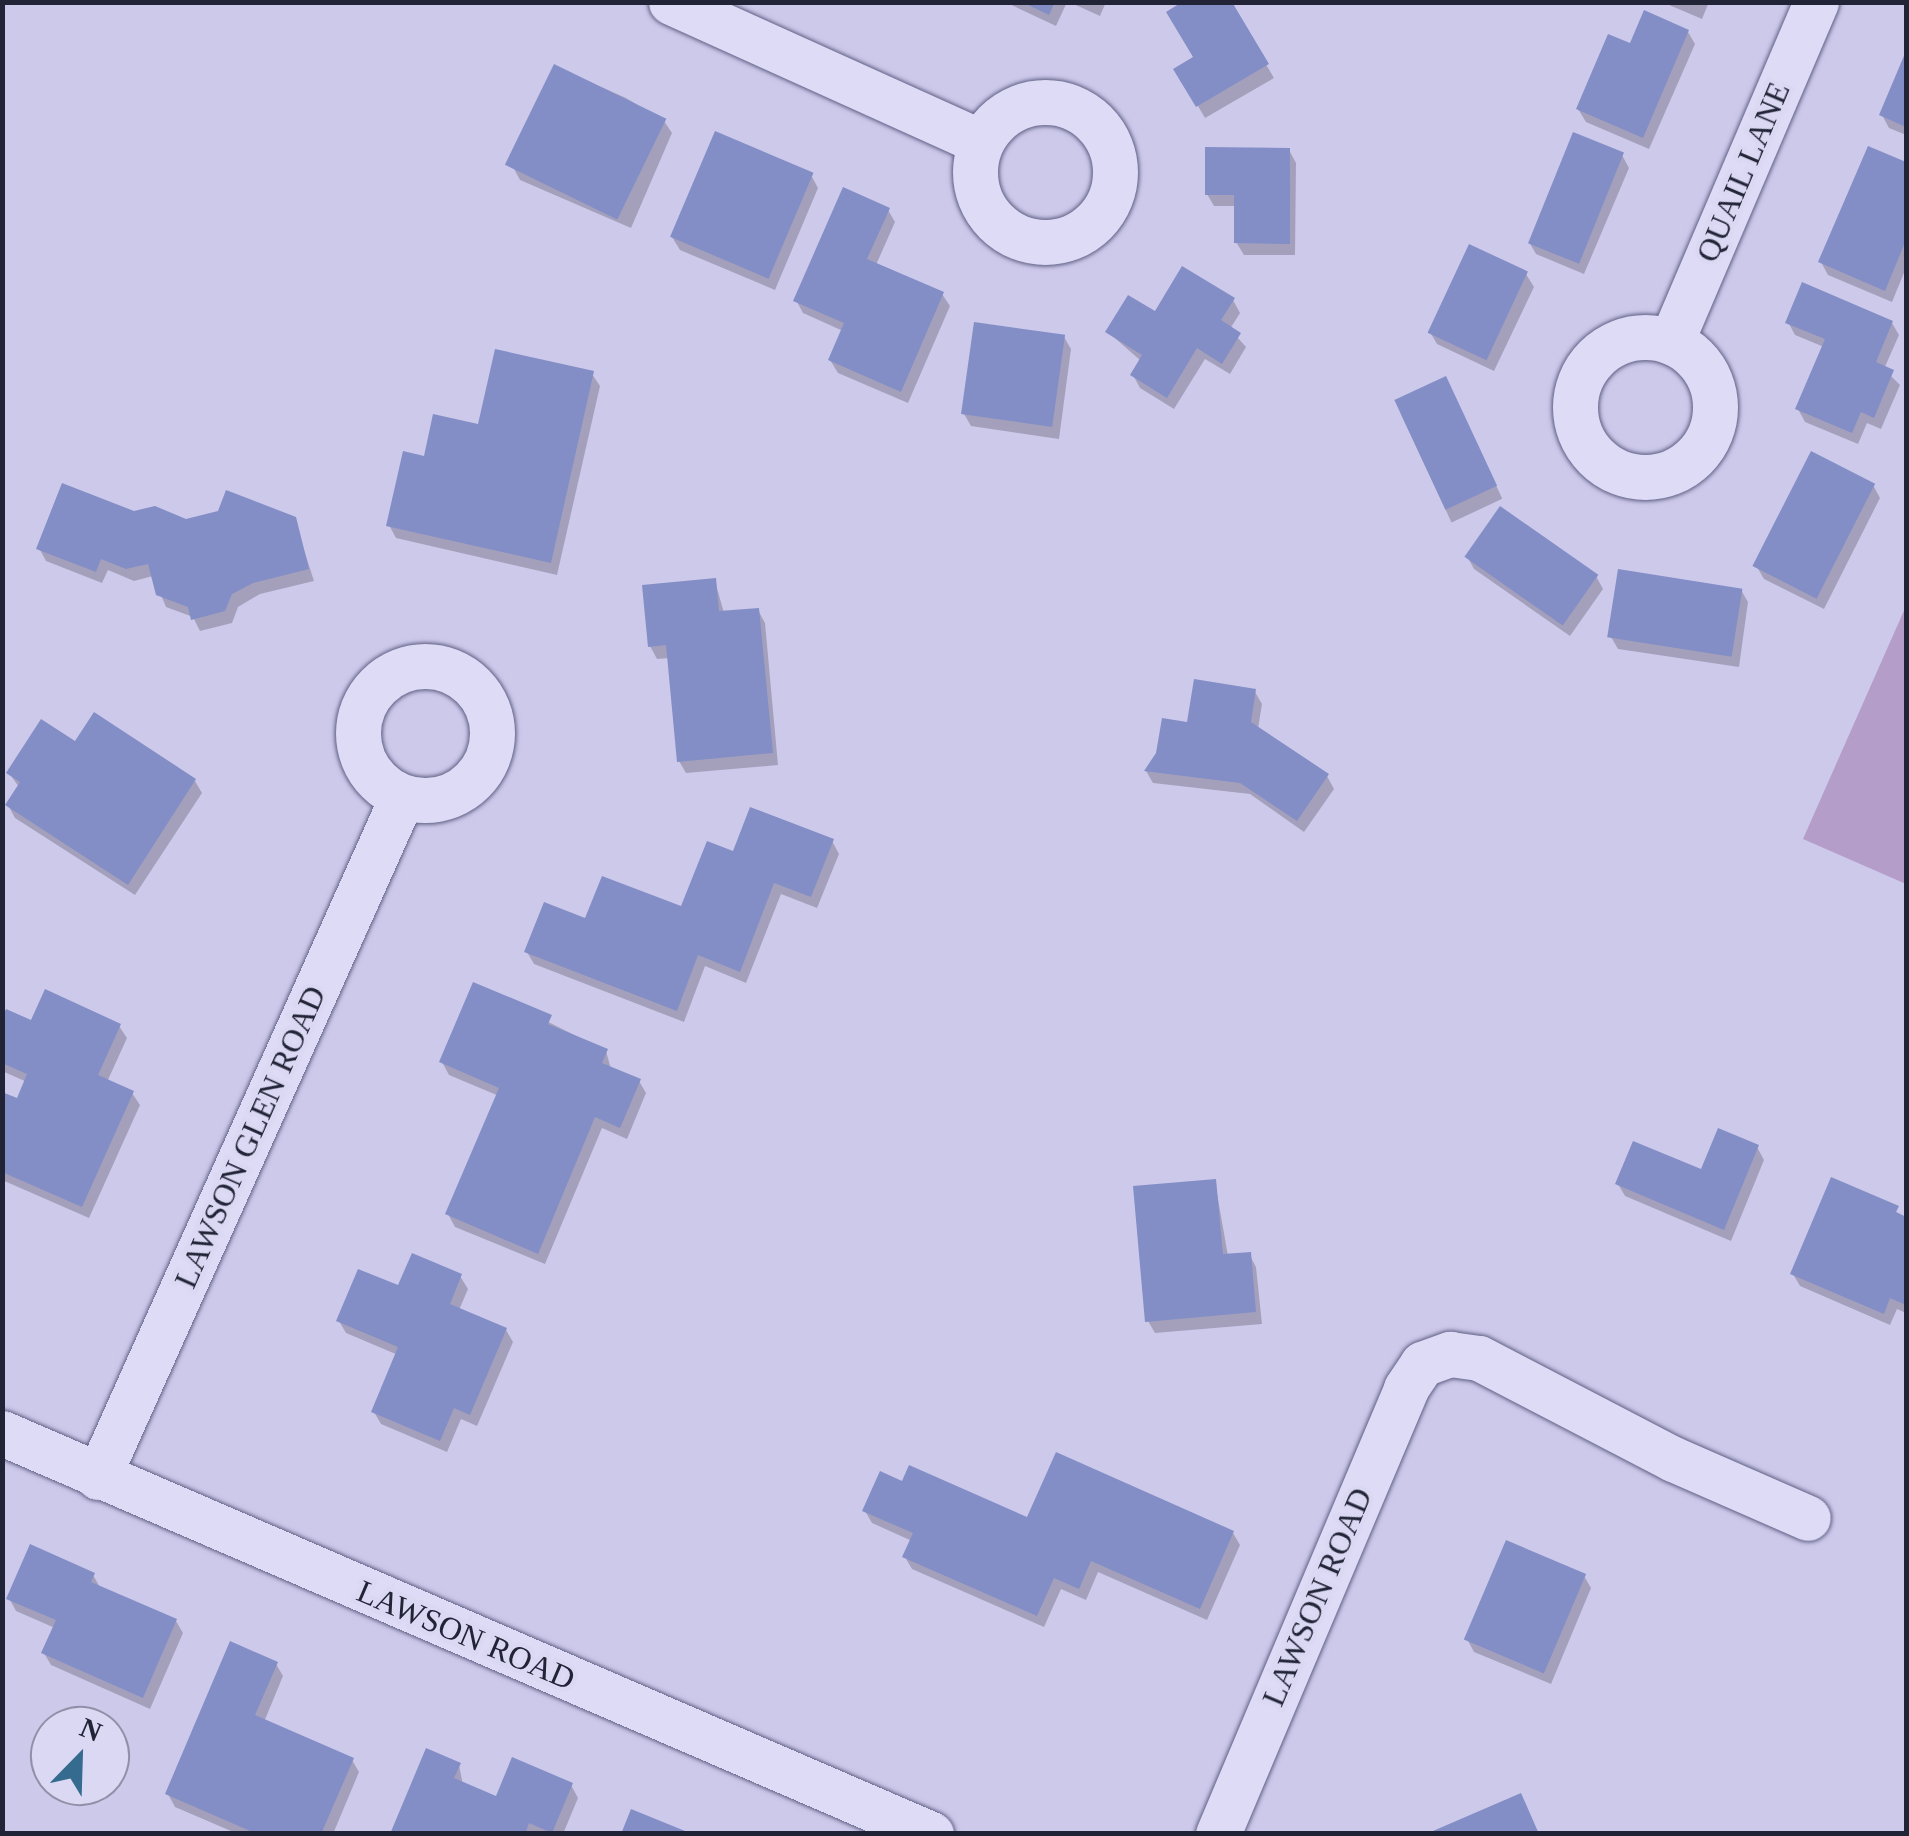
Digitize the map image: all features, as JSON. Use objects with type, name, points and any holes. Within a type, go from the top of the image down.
[{"type":"street","points":[[671,2],[980,142]]},
{"type":"street","name":"QUAIL LANE","points":[[1671,342],[1816,2]]},
{"type":"street","name":"LAWSON GLEN ROAD","points":[[98,1477],[402,798]]},
{"type":"street","name":"LAWSON ROAD","points":[[1218,1834],[1406,1388],[1422,1364],[1450,1354],[1480,1358],[1674,1459],[1808,1518]]},
{"type":"street","name":"LAWSON ROAD","points":[[2,1433],[931,1834]]},
{"type":"shaded area","points":[[1906,606],[1906,884],[1803,839]]},
{"type":"building","points":[[1022,2],[1055,2],[1049,15]]},
{"type":"building","points":[[1182,2],[1232,2],[1269,64],[1196,107],[1173,69],[1193,57],[1166,12]]},
{"type":"building","points":[[1644,10],[1689,30],[1643,138],[1576,109],[1608,34],[1630,43]]},
{"type":"building","points":[[1906,51],[1906,127],[1879,115]]},
{"type":"building","points":[[554,64],[666,119],[617,219],[505,165]]},
{"type":"building","points":[[715,131],[813,173],[769,279],[670,237]]},
{"type":"building","points":[[1573,132],[1624,153],[1579,264],[1528,243]]},
{"type":"building","points":[[1868,146],[1906,162],[1906,240],[1885,291],[1818,262]]},
{"type":"building","points":[[1205,147],[1290,148],[1290,244],[1234,243],[1234,195],[1205,195]]},
{"type":"building","points":[[843,187],[890,208],[867,259],[944,292],[901,392],[828,360],[844,323],[793,301]]},
{"type":"building","points":[[1469,244],[1528,271],[1486,360],[1428,333]]},
{"type":"building","points":[[1182,266],[1235,298],[1221,320],[1241,333],[1222,364],[1197,348],[1167,398],[1130,375],[1142,355],[1105,332],[1128,295],[1155,311]]},
{"type":"building","points":[[1802,282],[1893,321],[1876,362],[1894,370],[1874,418],[1861,412],[1852,433],[1795,409],[1825,339],[1785,323]]},
{"type":"building","points":[[974,322],[1065,335],[1052,427],[961,414]]},
{"type":"building","points":[[495,349],[594,371],[551,563],[386,526],[403,451],[424,456],[433,414],[478,424]]},
{"type":"building","points":[[1446,376],[1497,486],[1445,510],[1394,400]]},
{"type":"building","points":[[1811,451],[1875,484],[1817,599],[1752,566]]},
{"type":"building","points":[[62,483],[134,511],[155,506],[186,519],[218,511],[226,490],[296,517],[309,569],[253,583],[232,594],[225,611],[191,620],[188,607],[156,595],[148,564],[126,569],[101,559],[96,572],[36,549]]},
{"type":"building","points":[[1500,506],[1598,575],[1563,626],[1464,557]]},
{"type":"building","points":[[1618,569],[1742,589],[1732,657],[1607,637]]},
{"type":"building","points":[[716,578],[719,611],[759,608],[773,753],[677,762],[666,645],[648,647],[642,585]]},
{"type":"building","points":[[1194,679],[1256,689],[1251,722],[1329,774],[1297,821],[1240,783],[1144,771],[1156,753],[1162,718],[1187,722]]},
{"type":"building","points":[[94,712],[196,779],[128,885],[5,805],[20,782],[6,773],[41,719],[75,741]]},
{"type":"building","points":[[750,807],[834,839],[811,897],[774,883],[740,972],[698,955],[677,1011],[524,952],[544,902],[585,918],[602,876],[681,906],[707,841],[733,851]]},
{"type":"building","points":[[473,982],[552,1015],[548,1024],[608,1049],[602,1063],[641,1079],[620,1128],[595,1117],[538,1254],[445,1214],[499,1088],[439,1062]]},
{"type":"building","points":[[45,989],[121,1024],[98,1075],[134,1091],[82,1207],[2,1172],[2,1092],[17,1098],[27,1074],[2,1063],[2,1018],[6,1009],[31,1020]]},
{"type":"building","points":[[1718,1128],[1759,1145],[1724,1230],[1615,1184],[1633,1141],[1701,1169]]},
{"type":"building","points":[[1831,1177],[1899,1206],[1896,1212],[1906,1217],[1906,1305],[1890,1298],[1884,1314],[1790,1274]]},
{"type":"building","points":[[1216,1179],[1223,1254],[1251,1252],[1256,1312],[1145,1322],[1133,1186]]},
{"type":"building","points":[[412,1253],[462,1274],[450,1304],[507,1328],[470,1415],[454,1408],[440,1441],[371,1412],[398,1347],[336,1321],[358,1269],[398,1285]]},
{"type":"building","points":[[1056,1452],[1234,1531],[1200,1609],[1091,1561],[1079,1589],[1054,1578],[1037,1616],[902,1557],[913,1533],[862,1511],[880,1471],[902,1481],[909,1465],[1027,1517]]},
{"type":"building","points":[[1506,1540],[1586,1574],[1544,1673],[1464,1639]]},
{"type":"building","points":[[30,1544],[95,1573],[91,1582],[177,1619],[143,1698],[41,1653],[56,1620],[6,1599]]},
{"type":"building","points":[[230,1641],[278,1662],[255,1715],[354,1758],[321,1834],[257,1834],[165,1794]]},
{"type":"building","points":[[426,1748],[461,1763],[454,1778],[496,1796],[512,1757],[573,1783],[552,1833],[529,1823],[525,1834],[390,1834]]},
{"type":"building","points":[[1521,1793],[1539,1834],[1426,1834]]},
{"type":"building","points":[[631,1809],[690,1833],[690,1834],[621,1834]]}]
